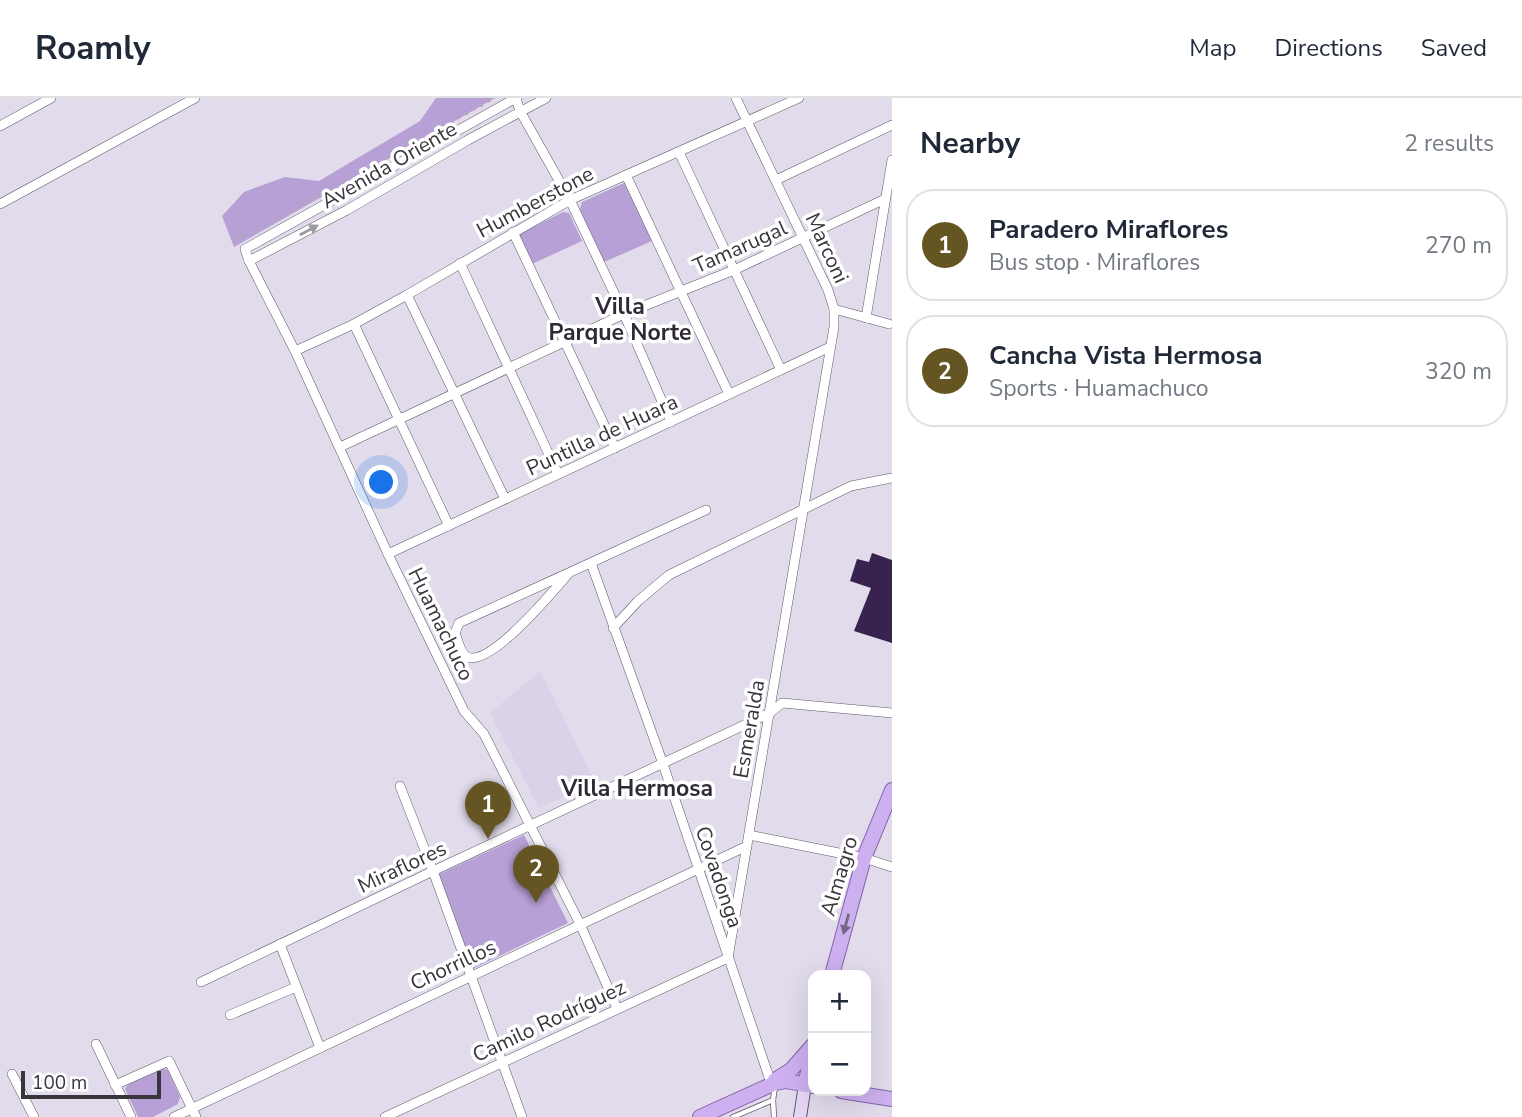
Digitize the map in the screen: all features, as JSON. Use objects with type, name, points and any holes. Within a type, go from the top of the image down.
[{"type":"main road","name":"Almagro","points":[[833,970],[864,858],[892,790]]},
{"type":"main road","points":[[701,1117],[731,1113],[791,1070],[808,1051]]},
{"type":"main road","points":[[771,1084],[786,1081],[808,1085]]},
{"type":"main road","points":[[800,1117],[808,1089]]},
{"type":"main road","points":[[871,1096],[892,1099]]},
{"type":"street","points":[[0,126],[51,98]]},
{"type":"street","points":[[0,204],[195,98]]},
{"type":"street","points":[[516,98],[520,111],[570,200],[671,422]]},
{"type":"street","name":"Avenida Oriente","points":[[245,249],[516,98]]},
{"type":"street","name":"Avenida Oriente","points":[[248,261],[368,198],[546,98]]},
{"type":"street","name":"Marconi","points":[[736,98],[828,290],[834,309],[834,327],[805,506]]},
{"type":"street","name":"Humberstone","points":[[295,351],[354,324],[407,295],[570,200],[799,98]]},
{"type":"street","points":[[776,180],[892,125]]},
{"type":"street","points":[[679,152],[780,370]]},
{"type":"street","points":[[866,318],[892,160]]},
{"type":"street","points":[[625,176],[729,394]]},
{"type":"street","name":"Tamarugal","points":[[340,447],[624,314],[734,270],[886,199]]},
{"type":"street","points":[[513,232],[615,448]]},
{"type":"street","name":"Huamachuco","points":[[245,249],[248,261],[295,351],[388,554],[464,710],[484,734],[580,925],[617,1008]]},
{"type":"street","points":[[460,263],[558,474]]},
{"type":"street","points":[[407,295],[505,499]]},
{"type":"street","points":[[834,309],[889,324]]},
{"type":"street","points":[[354,324],[449,526]]},
{"type":"street","name":"Puntilla de Huara","points":[[388,554],[830,347]]},
{"type":"street","points":[[613,628],[638,601],[669,575],[805,506],[863,482],[892,478]]},
{"type":"street","name":"Esmeralda","points":[[728,958],[805,506]]},
{"type":"street","points":[[569,573],[510,637],[477,657],[471,658],[464,654],[455,633],[460,623],[706,510]]},
{"type":"street","name":"Covadonga","points":[[591,563],[663,764],[771,1084]]},
{"type":"street","name":"Miraflores","points":[[201,982],[770,713],[782,703],[892,713]]},
{"type":"street","points":[[400,786],[522,1117]]},
{"type":"street","points":[[749,835],[864,858],[892,867]]},
{"type":"street","name":"Chorrillos","points":[[174,1117],[194,1113],[320,1048],[747,846]]},
{"type":"street","points":[[280,944],[320,1048]]},
{"type":"street","name":"Camilo Rodríguez","points":[[385,1117],[728,958]]},
{"type":"street","points":[[230,1015],[296,988]]},
{"type":"street","points":[[96,1044],[131,1117]]},
{"type":"street","points":[[115,1085],[169,1061],[194,1113]]},
{"type":"street","points":[[12,1074],[34,1117]]},
{"type":"lane","points":[[771,1084],[774,1117]]},
{"type":"lane","points":[[731,1113],[773,1100]]},
{"type":"path","points":[[367,170],[495,98]]},
{"type":"path","points":[[233,240],[331,190]]},
{"type":"shaded area","points":[[436,98],[495,98],[234,247],[222,216],[244,192],[285,177],[319,181],[420,121]]},
{"type":"shaded area","points":[[626,182],[652,241],[604,262],[580,210],[582,202]]},
{"type":"shaded area","points":[[563,212],[569,213],[582,241],[532,264],[517,235]]},
{"type":"shaded area","points":[[539,672],[595,782],[539,808],[490,713]]},
{"type":"shaded area","points":[[524,835],[568,923],[470,970],[437,875]]},
{"type":"shaded area","points":[[163,1068],[168,1070],[180,1097],[178,1104],[153,1117],[138,1117],[125,1089],[127,1085]]},
{"type":"building","points":[[872,553],[892,560],[892,643],[854,631],[871,588],[850,581],[857,559],[869,562]]},
{"type":"place","name":"Paradero Miraflores","points":[[488,839]]},
{"type":"place","name":"Cancha Vista Hermosa","points":[[536,903]]},
{"type":"district","name":"Villa Parque Norte","points":[[620,319]]},
{"type":"district","name":"Villa Hermosa","points":[[637,788]]}]
